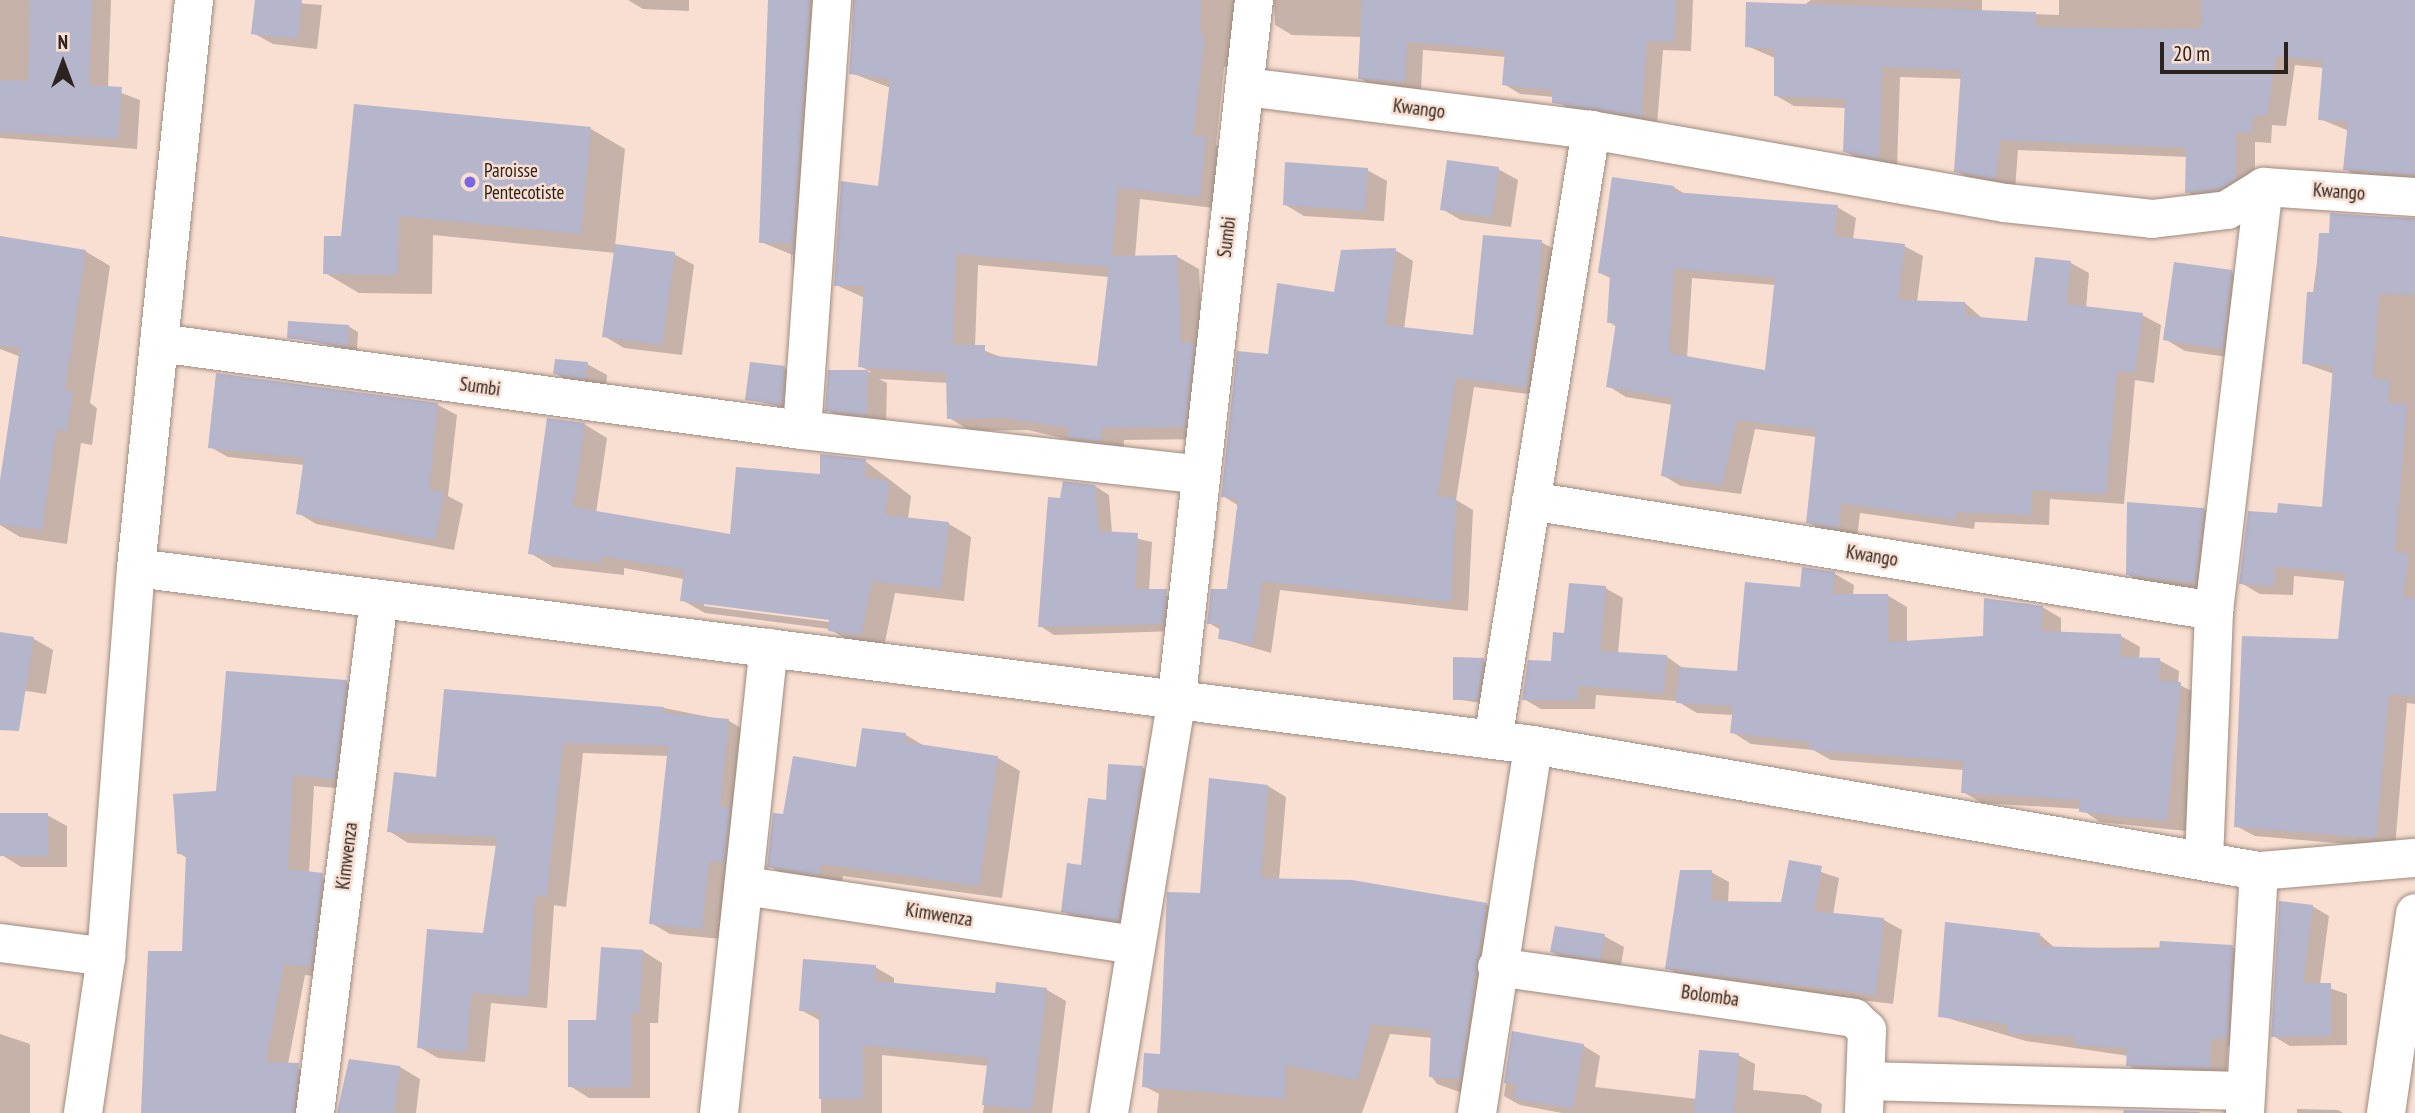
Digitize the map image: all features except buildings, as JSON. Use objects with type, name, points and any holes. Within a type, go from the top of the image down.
[{"type":"street","points":[[83,1113],[106,957],[136,568],[194,0]]},
{"type":"street","points":[[802,430],[832,0]]},
{"type":"street","name":"Sumbi","points":[[1178,696],[1197,474],[1246,88],[1254,0]]},
{"type":"street","name":"Kwango","points":[[1246,88],[1591,130],[2005,203],[2151,219],[2227,210],[2264,187],[2415,197]]},
{"type":"street","points":[[1493,740],[1591,130]]},
{"type":"street","points":[[2204,860],[2214,611],[2264,187]]},
{"type":"street","name":"Sumbi","points":[[159,343],[802,430],[1197,474]]},
{"type":"street","name":"Kwango","points":[[1531,501],[2214,611]]},
{"type":"street","points":[[136,568],[769,648],[1178,696],[1533,745],[2259,871],[2415,858]]},
{"type":"street","name":"Kimwenza","points":[[315,1113],[379,599]]},
{"type":"street","points":[[719,1113],[746,886],[769,648]]},
{"type":"street","points":[[1109,1113],[1133,945],[1178,696]]},
{"type":"street","points":[[1477,1113],[1497,967],[1533,745]]},
{"type":"street","name":"Bolomba","points":[[1497,967],[1854,1018],[1867,1030],[1864,1097],[2244,1102],[2259,871]]},
{"type":"street","name":"Kimwenza","points":[[746,886],[1133,945]]},
{"type":"street","points":[[2386,1113],[2415,913]]},
{"type":"street","points":[[0,943],[106,957]]},
{"type":"place","name":"Paroisse Pentecotiste","points":[[470,182]]}]
